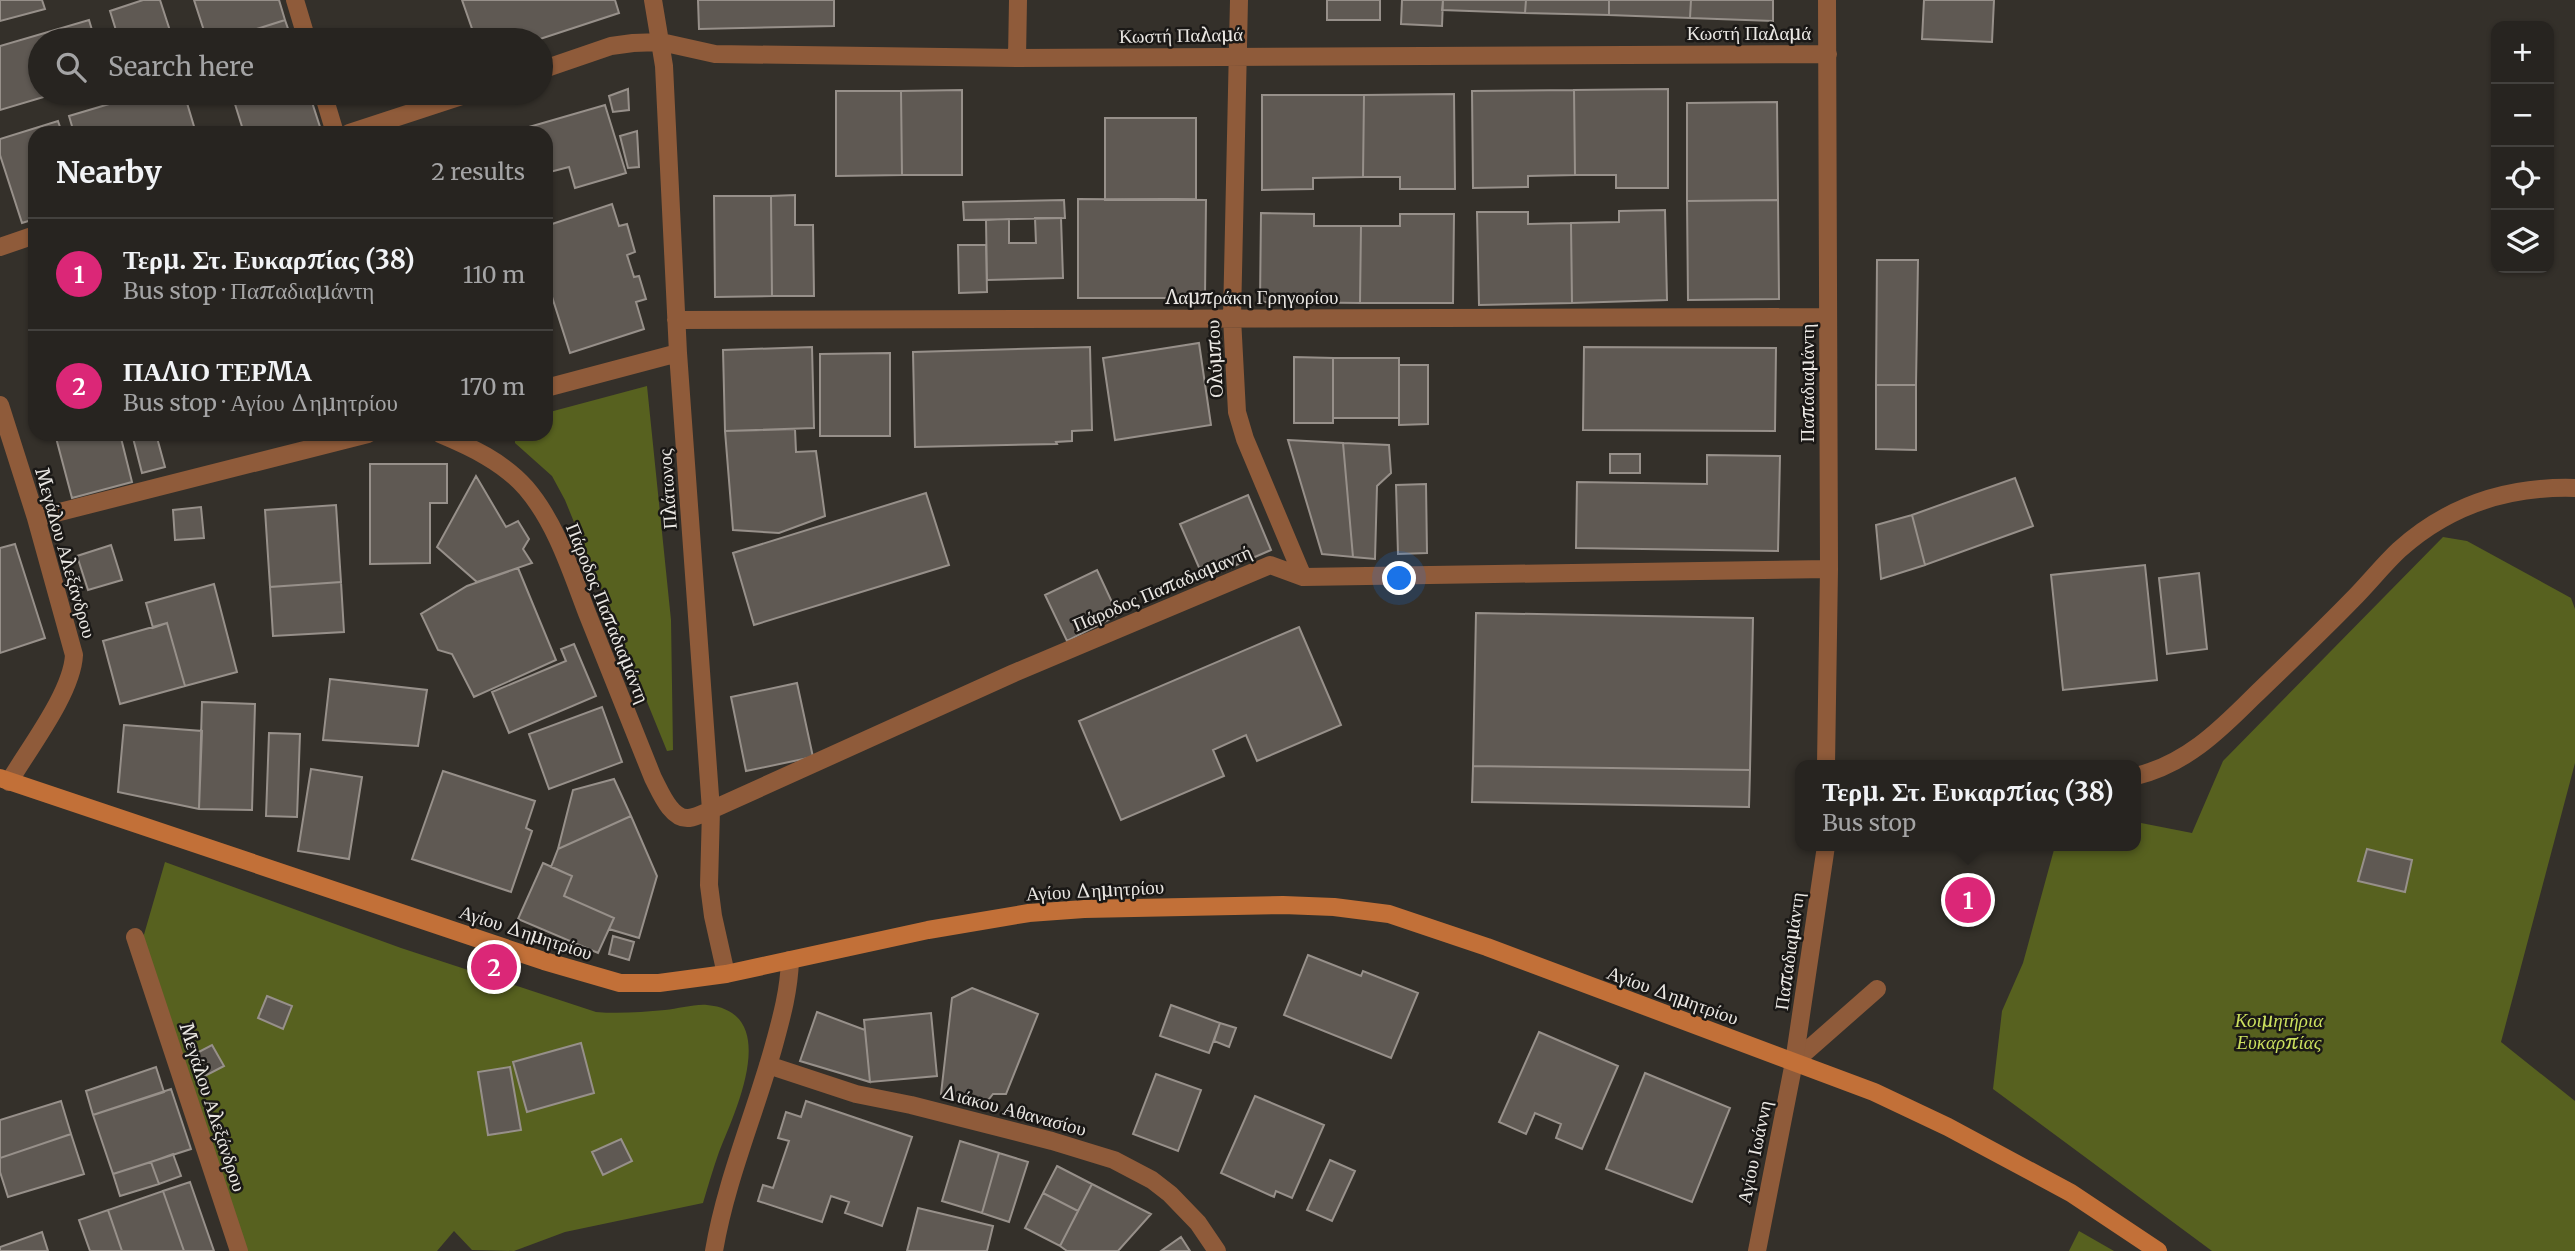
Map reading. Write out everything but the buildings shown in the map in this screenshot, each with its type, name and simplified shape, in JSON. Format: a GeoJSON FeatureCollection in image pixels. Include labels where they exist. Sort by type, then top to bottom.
{"type":"FeatureCollection","features":[{"type":"Feature","properties":{"kind":"street"},"geometry":{"type":"LineString","coordinates":[[295,0],[303,28]]}},
{"type":"Feature","properties":{"kind":"street","name":"Πλάτωνος"},"geometry":{"type":"LineString","coordinates":[[653,0],[664,65],[678,353],[710,810],[709,885],[726,974]]}},
{"type":"Feature","properties":{"kind":"street"},"geometry":{"type":"LineString","coordinates":[[1017,58],[1018,0]]}},
{"type":"Feature","properties":{"kind":"street","name":"Ολύμπου"},"geometry":{"type":"LineString","coordinates":[[1239,0],[1232,318],[1237,412],[1241,428],[1303,578]]}},
{"type":"Feature","properties":{"kind":"street","name":"Παπαδιαμάντη"},"geometry":{"type":"LineString","coordinates":[[1826,760],[1829,569],[1827,0]]}},
{"type":"Feature","properties":{"kind":"street","name":"Κωστή Παλαμά"},"geometry":{"type":"LineString","coordinates":[[553,66],[611,47],[661,42],[715,54],[1017,58],[1828,54]]}},
{"type":"Feature","properties":{"kind":"street"},"geometry":{"type":"LineString","coordinates":[[327,105],[333,126]]}},
{"type":"Feature","properties":{"kind":"street"},"geometry":{"type":"LineString","coordinates":[[370,126],[434,105]]}},
{"type":"Feature","properties":{"kind":"street"},"geometry":{"type":"LineString","coordinates":[[0,247],[28,237]]}},
{"type":"Feature","properties":{"kind":"street","name":"Λαμπράκη Γρηγορίου"},"geometry":{"type":"LineString","coordinates":[[676,320],[1828,317]]}},
{"type":"Feature","properties":{"kind":"street"},"geometry":{"type":"LineString","coordinates":[[553,386],[678,353]]}},
{"type":"Feature","properties":{"kind":"street","name":"Μεγάλου Αλεξάνδρου"},"geometry":{"type":"LineString","coordinates":[[0,405],[36,518],[72,645],[73,660],[62,692],[4,780]]}},
{"type":"Feature","properties":{"kind":"street"},"geometry":{"type":"LineString","coordinates":[[36,518],[341,441]]}},
{"type":"Feature","properties":{"kind":"street","name":"Πάροδος Παπαδιαμάντη"},"geometry":{"type":"LineString","coordinates":[[454,441],[494,461],[527,489],[556,537],[660,793],[671,809],[683,817],[691,818],[710,810]]}},
{"type":"Feature","properties":{"kind":"street"},"geometry":{"type":"LineString","coordinates":[[2141,774],[2173,764],[2195,751],[2245,706],[2400,550],[2436,521],[2479,500],[2521,489],[2575,488]]}},
{"type":"Feature","properties":{"kind":"street","name":"Πάροδος Παπαδιαμαντή"},"geometry":{"type":"LineString","coordinates":[[710,810],[1014,673],[1270,565],[1303,578],[1829,569]]}},
{"type":"Feature","properties":{"kind":"street","name":"Αγίου Δημητρίου"},"geometry":{"type":"LineString","coordinates":[[4,780],[599,978],[638,984],[726,974],[928,930],[1029,913],[1083,909],[1283,905],[1389,914],[1419,922],[1874,1092],[1959,1133],[2071,1193],[2158,1251]]}},
{"type":"Feature","properties":{"kind":"street","name":"Παπαδιαμάντη"},"geometry":{"type":"LineString","coordinates":[[1794,1062],[1830,851]]}},
{"type":"Feature","properties":{"kind":"street","name":"Μεγάλου Αλεξάνδρου"},"geometry":{"type":"LineString","coordinates":[[135,937],[239,1251]]}},
{"type":"Feature","properties":{"kind":"street"},"geometry":{"type":"LineString","coordinates":[[714,1251],[723,1207],[768,1065],[789,988],[790,960]]}},
{"type":"Feature","properties":{"kind":"street"},"geometry":{"type":"LineString","coordinates":[[1794,1062],[1877,989]]}},
{"type":"Feature","properties":{"kind":"street","name":"Αγίου Ιωάννη"},"geometry":{"type":"LineString","coordinates":[[1757,1251],[1794,1062]]}},
{"type":"Feature","properties":{"kind":"street","name":"Διάκου Αθανασίου"},"geometry":{"type":"LineString","coordinates":[[768,1065],[856,1094],[911,1105],[1052,1141],[1114,1160],[1152,1180],[1170,1194],[1198,1223],[1217,1251]]}},
{"type":"Feature","properties":{"kind":"green space"},"geometry":{"type":"Polygon","coordinates":[[[647,386],[671,620],[673,750],[667,751],[565,500],[552,476],[515,443],[553,441],[553,411],[647,386]]]}},
{"type":"Feature","properties":{"kind":"green space","name":"Κοιμητήρια Ευκαρπίας"},"geometry":{"type":"Polygon","coordinates":[[[2443,537],[2467,541],[2571,598],[2575,609],[2575,763],[2501,1042],[2575,1101],[2575,1251],[2212,1251],[1993,1089],[2002,1011],[2023,963],[2054,851],[2141,851],[2141,823],[2192,833],[2223,761],[2443,537]]]}},
{"type":"Feature","properties":{"kind":"green space"},"geometry":{"type":"Polygon","coordinates":[[[165,862],[401,948],[596,1012],[639,1012],[707,1005],[730,1012],[743,1025],[748,1044],[748,1066],[735,1113],[703,1203],[565,1232],[514,1251],[472,1250],[454,1231],[437,1251],[245,1251],[143,938],[165,862]]]}},
{"type":"Feature","properties":{"kind":"green space"},"geometry":{"type":"Polygon","coordinates":[[[2079,1231],[2114,1251],[2069,1251],[2079,1231]]]}},
{"type":"Feature","properties":{"kind":"place","name":"Τερμ. Στ. Ευκαρπίας (38)"},"geometry":{"type":"Point","coordinates":[1968,900]}},
{"type":"Feature","properties":{"kind":"place","name":"ΠΑΛΙΟ ΤΕΡΜΑ"},"geometry":{"type":"Point","coordinates":[494,967]}}]}
